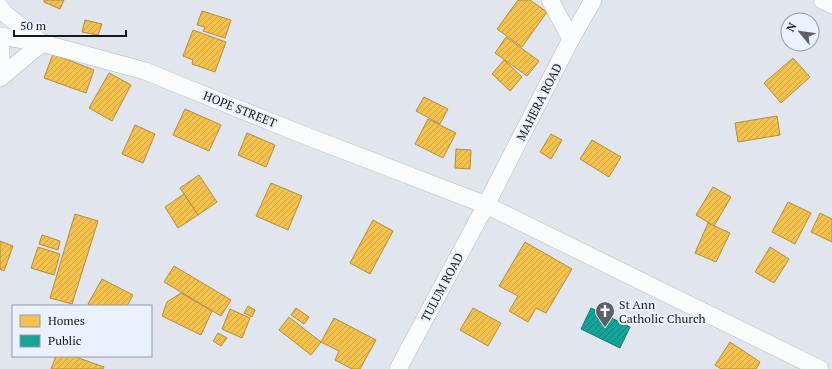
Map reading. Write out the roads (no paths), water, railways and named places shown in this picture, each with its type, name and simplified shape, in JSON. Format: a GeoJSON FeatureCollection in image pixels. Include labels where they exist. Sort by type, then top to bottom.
{"type":"FeatureCollection","features":[{"type":"Feature","properties":{"kind":"street"},"geometry":{"type":"LineString","coordinates":[[550,0],[571,39]]}},
{"type":"Feature","properties":{"kind":"street","name":"MAHERA ROAD"},"geometry":{"type":"LineString","coordinates":[[486,205],[571,39],[593,0]]}},
{"type":"Feature","properties":{"kind":"street"},"geometry":{"type":"LineString","coordinates":[[822,0],[832,5]]}},
{"type":"Feature","properties":{"kind":"street","name":"HOPE STREET"},"geometry":{"type":"LineString","coordinates":[[0,7],[4,13],[42,42],[144,71],[296,132],[486,205],[820,369]]}},
{"type":"Feature","properties":{"kind":"street"},"geometry":{"type":"LineString","coordinates":[[1,77],[0,36],[42,42]]}},
{"type":"Feature","properties":{"kind":"street"},"geometry":{"type":"LineString","coordinates":[[1,77],[42,42]]}},
{"type":"Feature","properties":{"kind":"street","name":"TULUM ROAD"},"geometry":{"type":"LineString","coordinates":[[398,369],[486,205]]}},
{"type":"Feature","properties":{"kind":"place","name":"St Ann Catholic Church"},"geometry":{"type":"Point","coordinates":[605,328]}}]}
